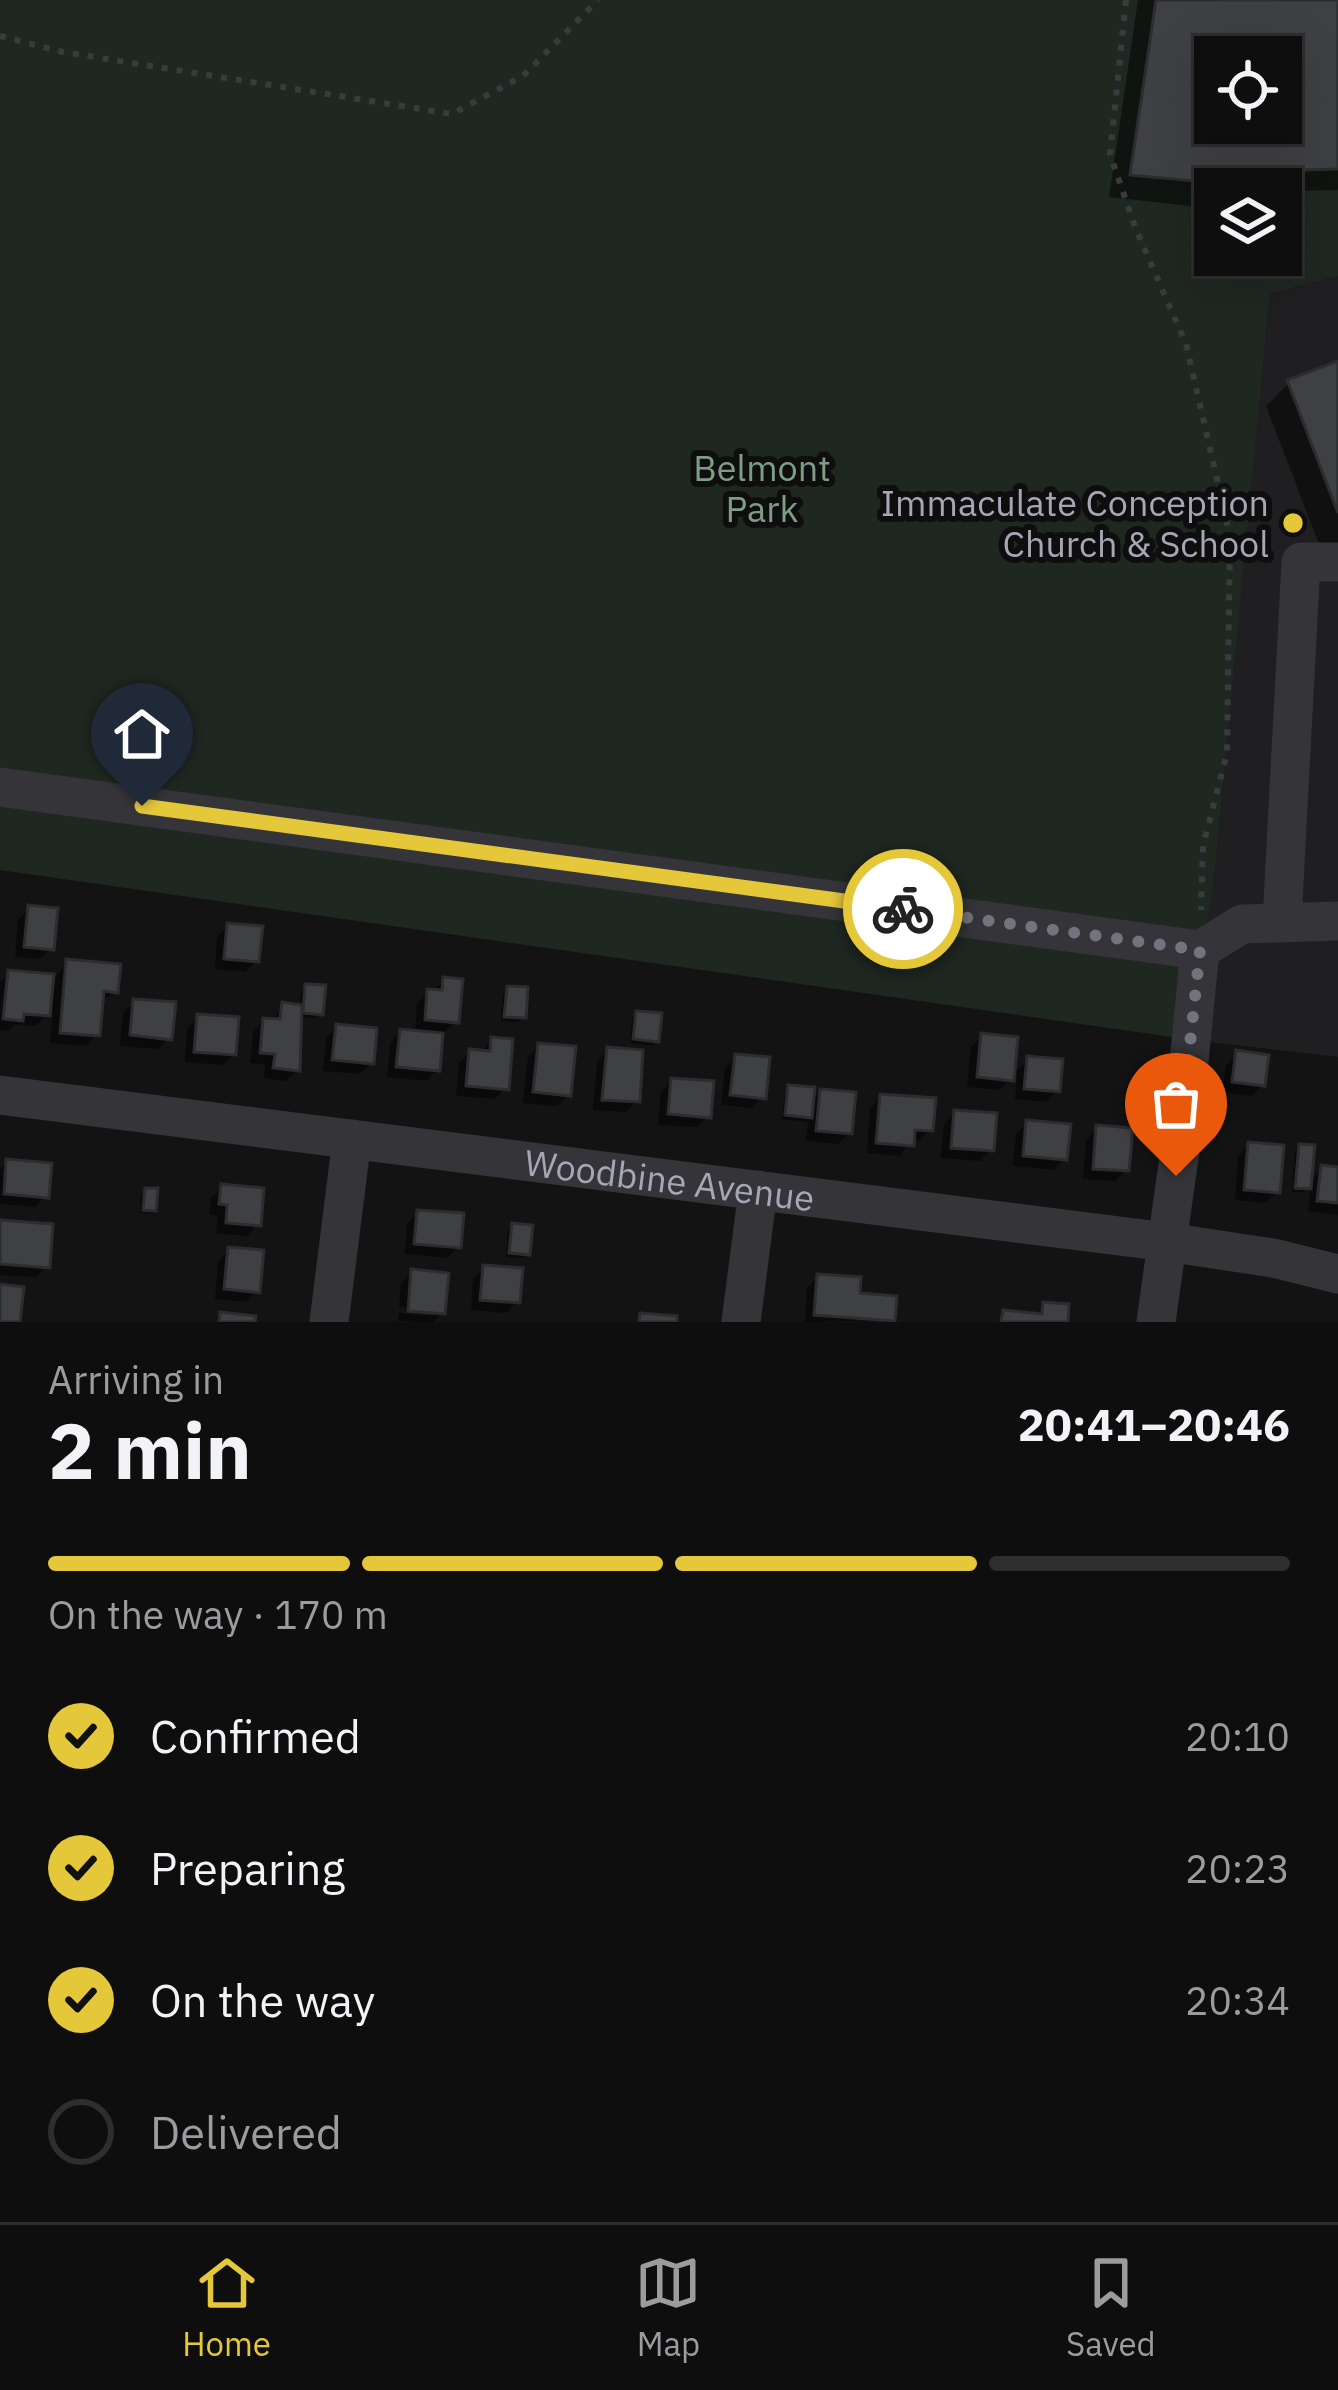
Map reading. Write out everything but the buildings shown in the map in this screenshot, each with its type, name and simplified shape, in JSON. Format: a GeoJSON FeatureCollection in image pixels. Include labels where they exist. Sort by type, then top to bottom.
{"type":"FeatureCollection","features":[{"type":"Feature","properties":{"kind":"street"},"geometry":{"type":"LineString","coordinates":[[1282,921],[1301,562],[1338,562]]}},
{"type":"Feature","properties":{"kind":"street"},"geometry":{"type":"LineString","coordinates":[[0,787],[1200,950],[1241,924],[1338,921]]}},
{"type":"Feature","properties":{"kind":"street"},"geometry":{"type":"LineString","coordinates":[[1156,1322],[1193,1040],[1200,950]]}},
{"type":"Feature","properties":{"kind":"street","name":"Woodbine Avenue"},"geometry":{"type":"LineString","coordinates":[[0,1094],[1167,1242],[1273,1258],[1338,1274]]}},
{"type":"Feature","properties":{"kind":"street"},"geometry":{"type":"LineString","coordinates":[[328,1322],[352,1139]]}},
{"type":"Feature","properties":{"kind":"street"},"geometry":{"type":"LineString","coordinates":[[741,1322],[758,1190]]}},
{"type":"Feature","properties":{"kind":"path"},"geometry":{"type":"LineString","coordinates":[[0,36],[63,52],[452,114],[523,76],[598,0]]}},
{"type":"Feature","properties":{"kind":"path"},"geometry":{"type":"LineString","coordinates":[[1126,0],[1110,154],[1135,227],[1186,344],[1230,536],[1227,753],[1203,846],[1200,950]]}},
{"type":"Feature","properties":{"kind":"shaded area","name":"Immaculate Conception Church & School"},"geometry":{"type":"Polygon","coordinates":[[[1338,276],[1338,1057],[1193,1040],[1200,950],[1212,901],[1270,294],[1338,276]]]}},
{"type":"Feature","properties":{"kind":"green space","name":"Belmont Park"},"geometry":{"type":"Polygon","coordinates":[[[0,0],[1338,0],[1338,276],[1270,294],[1212,901],[1200,950],[1193,1040],[0,870],[0,0]]]}},
{"type":"Feature","properties":{"kind":"way so far"},"geometry":{"type":"LineString","coordinates":[[903,909],[1200,950],[1176,1176]]}},
{"type":"Feature","properties":{"kind":"place","name":"Immaculate Conception Church & School"},"geometry":{"type":"Point","coordinates":[1293,523]}},
{"type":"Feature","properties":{"kind":"route"},"geometry":{"type":"LineString","coordinates":[[142,806],[903,909]]}}]}
